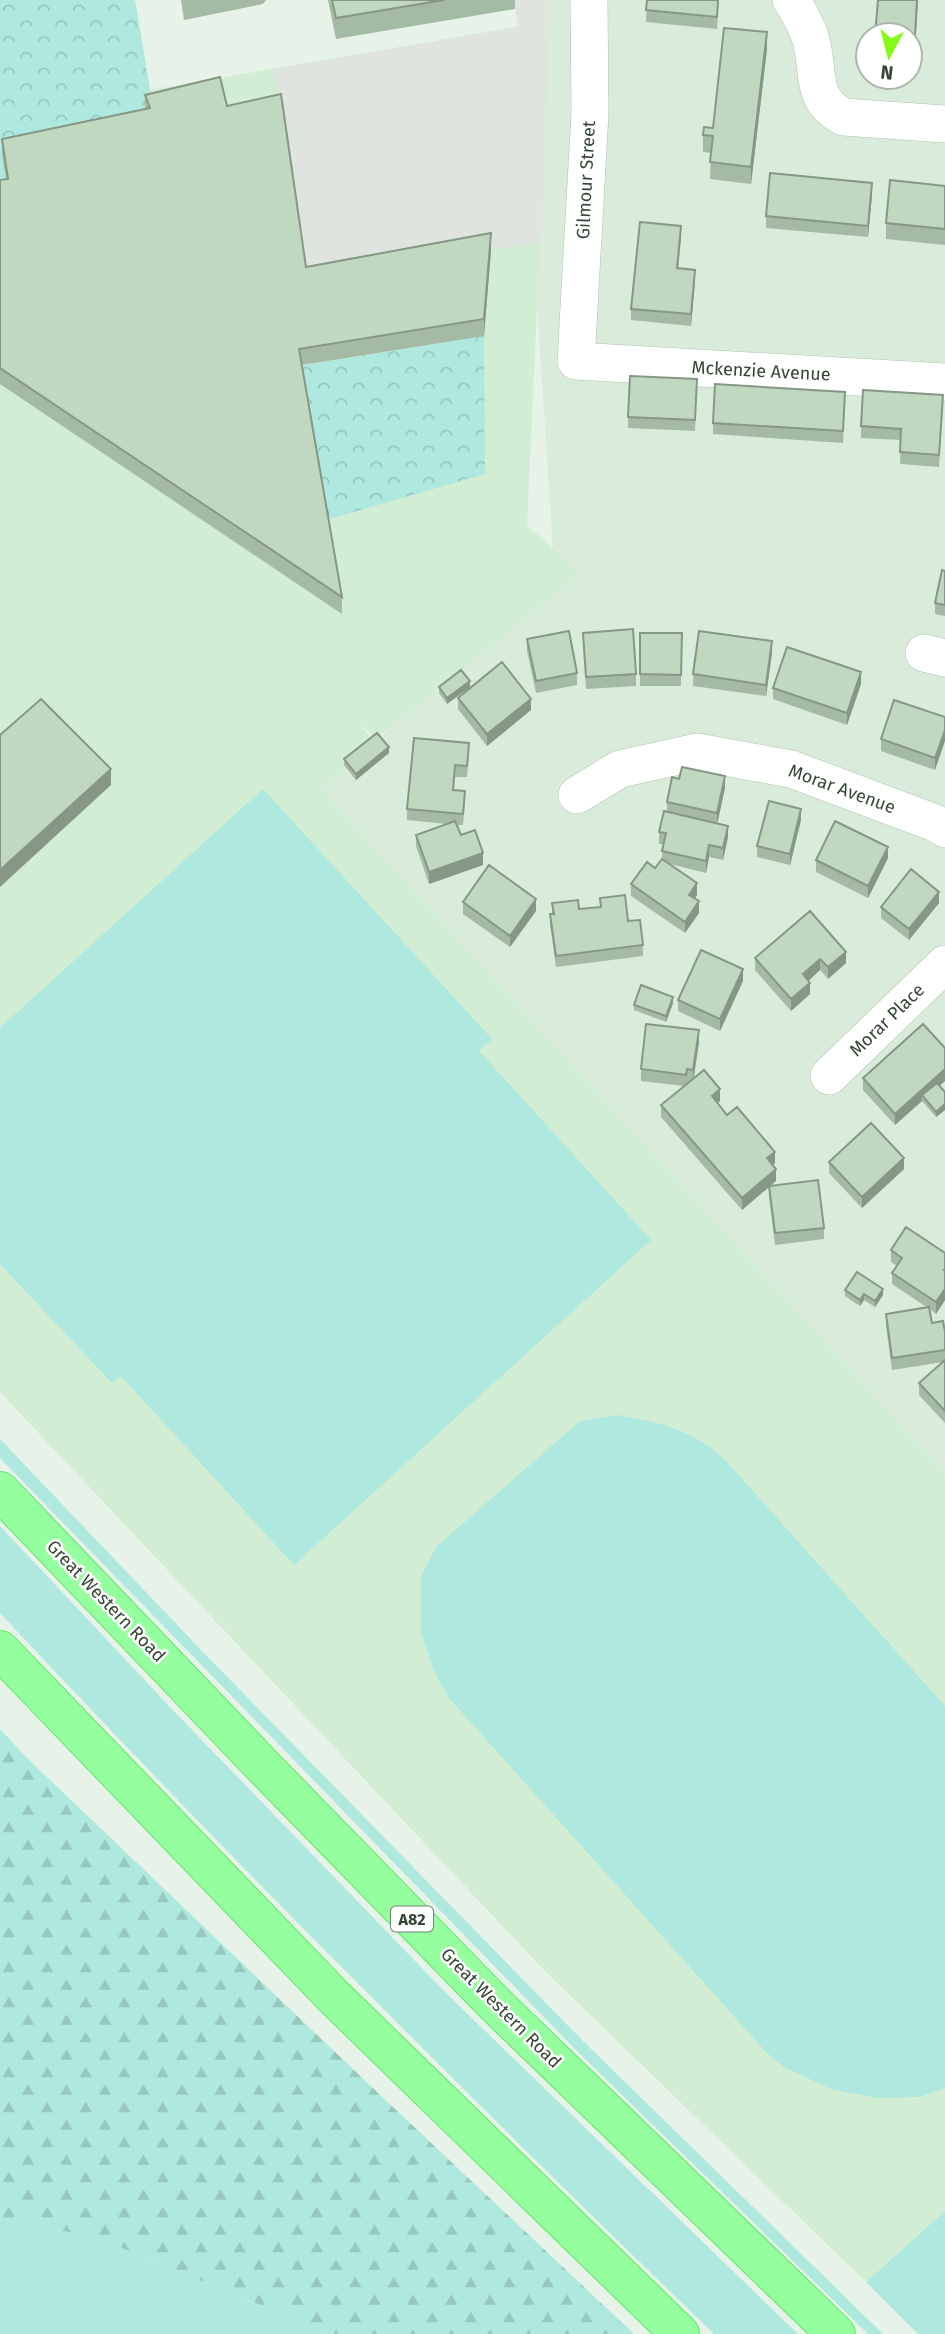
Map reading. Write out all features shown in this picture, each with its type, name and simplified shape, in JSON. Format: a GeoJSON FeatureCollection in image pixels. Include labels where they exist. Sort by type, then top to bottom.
{"type":"FeatureCollection","features":[{"type":"Feature","properties":{"kind":"main road","name":"Great Western Road"},"geometry":{"type":"LineString","coordinates":[[0,1491],[498,2007],[836,2334]]}},
{"type":"Feature","properties":{"kind":"main road"},"geometry":{"type":"LineString","coordinates":[[0,1650],[334,1997],[680,2334]]}},
{"type":"Feature","properties":{"kind":"street","name":"Gilmour Street"},"geometry":{"type":"LineString","coordinates":[[576,360],[590,113],[589,0]]}},
{"type":"Feature","properties":{"kind":"street"},"geometry":{"type":"LineString","coordinates":[[790,0],[810,38],[820,95],[833,111],[844,117],[945,124]]}},
{"type":"Feature","properties":{"kind":"street","name":"Mckenzie Avenue"},"geometry":{"type":"LineString","coordinates":[[576,360],[945,382]]}},
{"type":"Feature","properties":{"kind":"street","name":"Morar Avenue"},"geometry":{"type":"LineString","coordinates":[[577,795],[620,769],[697,752],[791,769],[935,823],[945,830]]}},
{"type":"Feature","properties":{"kind":"street","name":"Morar Place"},"geometry":{"type":"LineString","coordinates":[[829,1076],[945,964]]}},
{"type":"Feature","properties":{"kind":"shaded area"},"geometry":{"type":"Polygon","coordinates":[[[0,0],[135,0],[150,90],[550,21],[527,525],[580,574],[376,739],[358,722],[375,742],[322,790],[945,1473],[945,2211],[866,2282],[543,1969],[0,1392],[0,0]]]}},
{"type":"Feature","properties":{"kind":"shaded area"},"geometry":{"type":"Polygon","coordinates":[[[513,0],[550,0],[541,244],[491,250],[306,283],[273,69],[519,27],[513,0]]]}},
{"type":"Feature","properties":{"kind":"shaded area"},"geometry":{"type":"Polygon","coordinates":[[[515,0],[945,0],[945,1473],[322,790],[555,580],[519,27],[515,0]]]}},
{"type":"Feature","properties":{"kind":"green space"},"geometry":{"type":"Polygon","coordinates":[[[0,0],[135,0],[150,90],[145,112],[2,155],[8,195],[0,197],[0,0]]]}},
{"type":"Feature","properties":{"kind":"green space"},"geometry":{"type":"Polygon","coordinates":[[[484,336],[485,474],[326,520],[299,366],[484,336]]]}},
{"type":"Feature","properties":{"kind":"green space"},"geometry":{"type":"Polygon","coordinates":[[[263,789],[492,1039],[479,1051],[651,1240],[294,1565],[121,1376],[112,1383],[0,1264],[0,1028],[263,789]]]}},
{"type":"Feature","properties":{"kind":"green space"},"geometry":{"type":"Polygon","coordinates":[[[617,1415],[675,1429],[713,1449],[945,1706],[945,2088],[919,2097],[878,2098],[831,2089],[784,2067],[766,2052],[449,1698],[434,1671],[421,1632],[421,1577],[436,1547],[580,1421],[617,1415]]]}},
{"type":"Feature","properties":{"kind":"green space"},"geometry":{"type":"Polygon","coordinates":[[[0,1439],[202,1651],[582,2040],[883,2334],[868,2334],[576,2050],[0,1458],[0,1439]]]}},
{"type":"Feature","properties":{"kind":"green space"},"geometry":{"type":"Polygon","coordinates":[[[0,1526],[169,1706],[448,1995],[798,2334],[714,2334],[352,1978],[0,1613],[0,1526]]]}},
{"type":"Feature","properties":{"kind":"green space"},"geometry":{"type":"Polygon","coordinates":[[[0,1729],[29,1760],[634,2334],[331,2334],[95,2237],[0,2219],[0,1729]]]}},
{"type":"Feature","properties":{"kind":"green space"},"geometry":{"type":"Polygon","coordinates":[[[945,2211],[945,2334],[918,2334],[866,2282],[945,2211]]]}},
{"type":"Feature","properties":{"kind":"green space"},"geometry":{"type":"Polygon","coordinates":[[[0,2219],[95,2237],[331,2334],[0,2334],[0,2219]]]}},
{"type":"Feature","properties":{"kind":"building"},"geometry":{"type":"Polygon","coordinates":[[[332,0],[444,0],[336,18],[332,0]]]}},
{"type":"Feature","properties":{"kind":"building"},"geometry":{"type":"Polygon","coordinates":[[[647,0],[718,0],[717,17],[646,10],[647,0]]]}},
{"type":"Feature","properties":{"kind":"building"},"geometry":{"type":"Polygon","coordinates":[[[878,0],[917,0],[916,21],[876,21],[878,0]]]}},
{"type":"Feature","properties":{"kind":"building"},"geometry":{"type":"Polygon","coordinates":[[[724,28],[767,32],[751,167],[710,162],[713,136],[703,135],[704,127],[713,128],[724,28]]]}},
{"type":"Feature","properties":{"kind":"building"},"geometry":{"type":"Polygon","coordinates":[[[220,77],[227,106],[281,94],[306,267],[491,233],[484,319],[299,349],[342,597],[0,368],[0,180],[8,179],[2,139],[150,108],[145,95],[220,77]]]}},
{"type":"Feature","properties":{"kind":"building"},"geometry":{"type":"Polygon","coordinates":[[[770,173],[872,183],[868,226],[766,216],[770,173]]]}},
{"type":"Feature","properties":{"kind":"building"},"geometry":{"type":"Polygon","coordinates":[[[890,180],[945,186],[945,229],[886,223],[890,180]]]}},
{"type":"Feature","properties":{"kind":"building"},"geometry":{"type":"Polygon","coordinates":[[[640,222],[681,226],[677,268],[695,270],[691,314],[631,309],[640,222]]]}},
{"type":"Feature","properties":{"kind":"building"},"geometry":{"type":"Polygon","coordinates":[[[630,376],[697,379],[695,420],[628,417],[630,376]]]}},
{"type":"Feature","properties":{"kind":"building"},"geometry":{"type":"Polygon","coordinates":[[[715,384],[845,392],[843,431],[713,423],[715,384]]]}},
{"type":"Feature","properties":{"kind":"building"},"geometry":{"type":"Polygon","coordinates":[[[863,390],[943,395],[939,455],[900,452],[901,429],[861,426],[863,390]]]}},
{"type":"Feature","properties":{"kind":"building"},"geometry":{"type":"Polygon","coordinates":[[[942,570],[945,571],[945,605],[935,603],[942,570]]]}},
{"type":"Feature","properties":{"kind":"building"},"geometry":{"type":"Polygon","coordinates":[[[633,629],[636,674],[586,677],[583,633],[633,629]]]}},
{"type":"Feature","properties":{"kind":"building"},"geometry":{"type":"Polygon","coordinates":[[[569,631],[577,673],[536,681],[527,639],[569,631]]]}},
{"type":"Feature","properties":{"kind":"building"},"geometry":{"type":"Polygon","coordinates":[[[699,631],[772,641],[766,685],[693,674],[699,631]]]}},
{"type":"Feature","properties":{"kind":"building"},"geometry":{"type":"Polygon","coordinates":[[[640,633],[682,633],[681,675],[640,674],[640,633]]]}},
{"type":"Feature","properties":{"kind":"building"},"geometry":{"type":"Polygon","coordinates":[[[787,647],[861,672],[847,713],[773,688],[787,647]]]}},
{"type":"Feature","properties":{"kind":"building"},"geometry":{"type":"Polygon","coordinates":[[[502,662],[531,699],[487,734],[458,698],[502,662]]]}},
{"type":"Feature","properties":{"kind":"building"},"geometry":{"type":"Polygon","coordinates":[[[461,670],[470,681],[447,698],[439,687],[461,670]]]}},
{"type":"Feature","properties":{"kind":"building"},"geometry":{"type":"Polygon","coordinates":[[[41,699],[111,769],[0,870],[0,735],[41,699]]]}},
{"type":"Feature","properties":{"kind":"building"},"geometry":{"type":"Polygon","coordinates":[[[894,700],[945,717],[945,730],[935,758],[881,739],[894,700]]]}},
{"type":"Feature","properties":{"kind":"building"},"geometry":{"type":"Polygon","coordinates":[[[377,733],[389,747],[356,774],[344,759],[377,733]]]}},
{"type":"Feature","properties":{"kind":"building"},"geometry":{"type":"Polygon","coordinates":[[[414,738],[469,743],[467,766],[455,765],[453,790],[465,791],[463,814],[407,809],[414,738]]]}},
{"type":"Feature","properties":{"kind":"building"},"geometry":{"type":"Polygon","coordinates":[[[682,767],[725,776],[717,813],[667,802],[672,777],[679,779],[682,767]]]}},
{"type":"Feature","properties":{"kind":"building"},"geometry":{"type":"Polygon","coordinates":[[[769,801],[801,809],[790,854],[757,846],[769,801]]]}},
{"type":"Feature","properties":{"kind":"building"},"geometry":{"type":"Polygon","coordinates":[[[664,811],[728,826],[723,848],[709,845],[706,861],[662,851],[666,833],[659,832],[664,811]]]}},
{"type":"Feature","properties":{"kind":"building"},"geometry":{"type":"Polygon","coordinates":[[[455,821],[461,835],[475,830],[483,853],[429,872],[416,835],[455,821]]]}},
{"type":"Feature","properties":{"kind":"building"},"geometry":{"type":"Polygon","coordinates":[[[835,821],[888,847],[868,886],[816,860],[835,821]]]}},
{"type":"Feature","properties":{"kind":"building"},"geometry":{"type":"Polygon","coordinates":[[[662,859],[697,883],[689,895],[699,901],[685,922],[631,884],[647,862],[655,868],[662,859]]]}},
{"type":"Feature","properties":{"kind":"building"},"geometry":{"type":"Polygon","coordinates":[[[489,865],[536,899],[510,936],[463,902],[489,865]]]}},
{"type":"Feature","properties":{"kind":"building"},"geometry":{"type":"Polygon","coordinates":[[[911,869],[939,892],[909,929],[881,907],[911,869]]]}},
{"type":"Feature","properties":{"kind":"building"},"geometry":{"type":"Polygon","coordinates":[[[625,895],[628,921],[640,920],[643,945],[556,956],[550,914],[554,914],[552,903],[578,900],[579,909],[601,907],[600,898],[625,895]]]}},
{"type":"Feature","properties":{"kind":"building"},"geometry":{"type":"Polygon","coordinates":[[[810,911],[846,952],[828,967],[820,959],[803,974],[810,983],[791,999],[755,958],[810,911]]]}},
{"type":"Feature","properties":{"kind":"building"},"geometry":{"type":"Polygon","coordinates":[[[701,950],[743,969],[720,1019],[678,1000],[701,950]]]}},
{"type":"Feature","properties":{"kind":"building"},"geometry":{"type":"Polygon","coordinates":[[[641,985],[673,997],[666,1016],[634,1005],[641,985]]]}},
{"type":"Feature","properties":{"kind":"building"},"geometry":{"type":"Polygon","coordinates":[[[646,1024],[699,1030],[693,1070],[687,1069],[686,1075],[641,1069],[646,1024]]]}},
{"type":"Feature","properties":{"kind":"building"},"geometry":{"type":"Polygon","coordinates":[[[923,1024],[945,1048],[945,1069],[895,1114],[863,1078],[923,1024]]]}},
{"type":"Feature","properties":{"kind":"building"},"geometry":{"type":"Polygon","coordinates":[[[704,1070],[720,1089],[712,1096],[727,1115],[737,1107],[775,1152],[767,1158],[776,1169],[742,1198],[661,1105],[704,1070]]]}},
{"type":"Feature","properties":{"kind":"building"},"geometry":{"type":"Polygon","coordinates":[[[937,1083],[945,1092],[945,1104],[936,1112],[922,1095],[937,1083]]]}},
{"type":"Feature","properties":{"kind":"building"},"geometry":{"type":"Polygon","coordinates":[[[871,1123],[904,1158],[862,1197],[829,1162],[871,1123]]]}},
{"type":"Feature","properties":{"kind":"building"},"geometry":{"type":"Polygon","coordinates":[[[818,1180],[824,1228],[775,1233],[769,1186],[818,1180]]]}},
{"type":"Feature","properties":{"kind":"building"},"geometry":{"type":"Polygon","coordinates":[[[906,1227],[945,1253],[945,1289],[936,1302],[892,1273],[902,1258],[891,1250],[906,1227]]]}},
{"type":"Feature","properties":{"kind":"building"},"geometry":{"type":"Polygon","coordinates":[[[857,1272],[883,1289],[875,1301],[864,1294],[860,1300],[845,1290],[857,1272]]]}},
{"type":"Feature","properties":{"kind":"building"},"geometry":{"type":"Polygon","coordinates":[[[929,1307],[932,1323],[943,1321],[945,1350],[892,1358],[886,1314],[929,1307]]]}},
{"type":"Feature","properties":{"kind":"building"},"geometry":{"type":"Polygon","coordinates":[[[945,1360],[945,1411],[919,1383],[945,1360]]]}}]}
